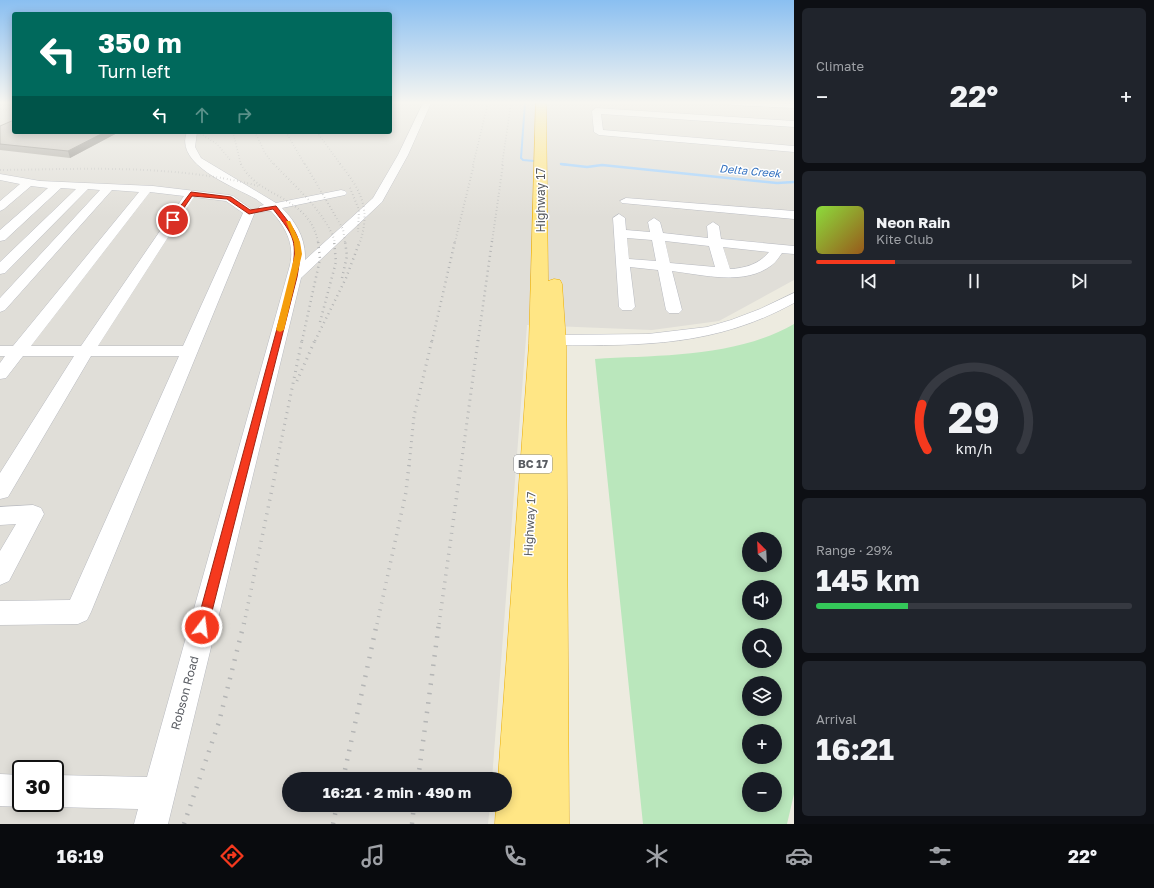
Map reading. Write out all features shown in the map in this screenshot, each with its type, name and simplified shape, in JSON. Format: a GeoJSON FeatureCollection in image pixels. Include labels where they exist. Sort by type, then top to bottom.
{"type":"FeatureCollection","features":[{"type":"Feature","properties":{"kind":"highway","name":"Highway 17"},"geometry":{"type":"LineString","coordinates":[[514,824],[539,344],[541,141]]}},
{"type":"Feature","properties":{"kind":"highway","name":"Highway 17"},"geometry":{"type":"LineString","coordinates":[[550,824],[556,340],[553,141]]}},
{"type":"Feature","properties":{"kind":"street","name":"Robson Road"},"geometry":{"type":"LineString","coordinates":[[150,824],[295,272],[298,254],[296,237],[287,222],[274,207],[202,164],[192,154],[189,141]]}},
{"type":"Feature","properties":{"kind":"street"},"geometry":{"type":"LineString","coordinates":[[295,272],[364,204],[398,141]]}},
{"type":"Feature","properties":{"kind":"street"},"geometry":{"type":"LineString","coordinates":[[295,272],[378,200],[409,141]]}},
{"type":"Feature","properties":{"kind":"street"},"geometry":{"type":"LineString","coordinates":[[707,141],[794,149]]}},
{"type":"Feature","properties":{"kind":"street"},"geometry":{"type":"LineString","coordinates":[[2,180],[58,185],[147,189],[229,198],[249,212],[306,199],[341,193]]}},
{"type":"Feature","properties":{"kind":"street"},"geometry":{"type":"LineString","coordinates":[[0,207],[29,182]]}},
{"type":"Feature","properties":{"kind":"street"},"geometry":{"type":"LineString","coordinates":[[0,237],[58,185]]}},
{"type":"Feature","properties":{"kind":"street"},"geometry":{"type":"LineString","coordinates":[[0,270],[85,186]]}},
{"type":"Feature","properties":{"kind":"street"},"geometry":{"type":"LineString","coordinates":[[0,307],[109,187]]}},
{"type":"Feature","properties":{"kind":"street"},"geometry":{"type":"LineString","coordinates":[[0,374],[147,189]]}},
{"type":"Feature","properties":{"kind":"street"},"geometry":{"type":"LineString","coordinates":[[0,492],[86,351],[191,194]]}},
{"type":"Feature","properties":{"kind":"street"},"geometry":{"type":"LineString","coordinates":[[626,201],[794,215]]}},
{"type":"Feature","properties":{"kind":"street"},"geometry":{"type":"LineString","coordinates":[[0,613],[78,612],[249,212]]}},
{"type":"Feature","properties":{"kind":"street"},"geometry":{"type":"LineString","coordinates":[[619,218],[626,307]]}},
{"type":"Feature","properties":{"kind":"street"},"geometry":{"type":"LineString","coordinates":[[654,222],[674,310]]}},
{"type":"Feature","properties":{"kind":"street"},"geometry":{"type":"LineString","coordinates":[[682,225],[688,240]]}},
{"type":"Feature","properties":{"kind":"street"},"geometry":{"type":"LineString","coordinates":[[713,226],[715,243],[724,273]]}},
{"type":"Feature","properties":{"kind":"street"},"geometry":{"type":"LineString","coordinates":[[620,234],[794,250]]}},
{"type":"Feature","properties":{"kind":"street"},"geometry":{"type":"LineString","coordinates":[[622,262],[724,273],[748,272],[768,262],[778,249]]}},
{"type":"Feature","properties":{"kind":"street"},"geometry":{"type":"LineString","coordinates":[[556,340],[637,340],[685,337],[718,330],[747,321],[794,297]]}},
{"type":"Feature","properties":{"kind":"street"},"geometry":{"type":"LineString","coordinates":[[0,352],[190,351]]}},
{"type":"Feature","properties":{"kind":"street"},"geometry":{"type":"LineString","coordinates":[[0,516],[33,514],[0,574]]}},
{"type":"Feature","properties":{"kind":"street"},"geometry":{"type":"LineString","coordinates":[[0,790],[12,791]]}},
{"type":"Feature","properties":{"kind":"street"},"geometry":{"type":"LineString","coordinates":[[64,791],[158,793]]}},
{"type":"Feature","properties":{"kind":"shaded area"},"geometry":{"type":"Polygon","coordinates":[[[0,141],[794,141],[794,280],[719,321],[652,330],[527,325],[493,772],[282,772],[282,812],[489,812],[488,824],[0,824],[0,141]]]}},
{"type":"Feature","properties":{"kind":"green space"},"geometry":{"type":"Polygon","coordinates":[[[794,324],[794,794],[787,824],[643,824],[595,359],[697,353],[747,343],[771,335],[794,324]]]}},
{"type":"Feature","properties":{"kind":"building"},"geometry":{"type":"Polygon","coordinates":[[[0,141],[87,141],[68,151],[0,144],[0,141]]]}},
{"type":"Feature","properties":{"kind":"waterway","name":"Delta Creek"},"geometry":{"type":"LineString","coordinates":[[522,141],[521,158],[523,160],[534,161]]}},
{"type":"Feature","properties":{"kind":"waterway","name":"Delta Creek"},"geometry":{"type":"LineString","coordinates":[[568,165],[561,164],[587,167],[602,165],[777,183],[794,182]]}},
{"type":"Feature","properties":{"kind":"railway"},"geometry":{"type":"LineString","coordinates":[[213,141],[217,144],[231,161]]}},
{"type":"Feature","properties":{"kind":"railway"},"geometry":{"type":"LineString","coordinates":[[235,141],[241,165]]}},
{"type":"Feature","properties":{"kind":"railway"},"geometry":{"type":"LineString","coordinates":[[260,141],[265,153],[274,165]]}},
{"type":"Feature","properties":{"kind":"railway"},"geometry":{"type":"LineString","coordinates":[[291,141],[305,165]]}},
{"type":"Feature","properties":{"kind":"railway"},"geometry":{"type":"LineString","coordinates":[[324,141],[341,165]]}},
{"type":"Feature","properties":{"kind":"railway"},"geometry":{"type":"LineString","coordinates":[[473,165],[479,141]]}},
{"type":"Feature","properties":{"kind":"railway"},"geometry":{"type":"LineString","coordinates":[[502,165],[505,141]]}},
{"type":"Feature","properties":{"kind":"railway"},"geometry":{"type":"LineString","coordinates":[[241,164],[249,175],[259,184],[294,206],[304,215],[313,227],[318,242]]}},
{"type":"Feature","properties":{"kind":"railway"},"geometry":{"type":"LineString","coordinates":[[274,164],[317,210],[335,242]]}},
{"type":"Feature","properties":{"kind":"railway"},"geometry":{"type":"LineString","coordinates":[[305,164],[343,229],[345,242]]}},
{"type":"Feature","properties":{"kind":"railway"},"geometry":{"type":"LineString","coordinates":[[340,164],[354,183],[362,200],[364,220],[360,242]]}},
{"type":"Feature","properties":{"kind":"railway"},"geometry":{"type":"LineString","coordinates":[[455,242],[474,164]]}},
{"type":"Feature","properties":{"kind":"railway"},"geometry":{"type":"LineString","coordinates":[[492,242],[503,164]]}},
{"type":"Feature","properties":{"kind":"railway"},"geometry":{"type":"LineString","coordinates":[[0,170],[130,169],[195,174],[259,186]]}},
{"type":"Feature","properties":{"kind":"railway"},"geometry":{"type":"LineString","coordinates":[[350,188],[359,210],[358,232]]}},
{"type":"Feature","properties":{"kind":"railway"},"geometry":{"type":"LineString","coordinates":[[302,341],[320,259],[318,241]]}},
{"type":"Feature","properties":{"kind":"railway"},"geometry":{"type":"LineString","coordinates":[[320,322],[336,262],[334,241]]}},
{"type":"Feature","properties":{"kind":"railway"},"geometry":{"type":"LineString","coordinates":[[342,278],[347,256],[345,241]]}},
{"type":"Feature","properties":{"kind":"railway"},"geometry":{"type":"LineString","coordinates":[[315,341],[346,278],[360,241]]}},
{"type":"Feature","properties":{"kind":"railway"},"geometry":{"type":"LineString","coordinates":[[432,341],[455,241]]}},
{"type":"Feature","properties":{"kind":"railway"},"geometry":{"type":"LineString","coordinates":[[478,341],[492,241]]}},
{"type":"Feature","properties":{"kind":"railway"},"geometry":{"type":"LineString","coordinates":[[276,466],[302,340]]}},
{"type":"Feature","properties":{"kind":"railway"},"geometry":{"type":"LineString","coordinates":[[297,381],[315,340]]}},
{"type":"Feature","properties":{"kind":"railway"},"geometry":{"type":"LineString","coordinates":[[409,466],[414,416],[432,340]]}},
{"type":"Feature","properties":{"kind":"railway"},"geometry":{"type":"LineString","coordinates":[[461,466],[478,340]]}},
{"type":"Feature","properties":{"kind":"railway"},"geometry":{"type":"LineString","coordinates":[[244,624],[277,465]]}},
{"type":"Feature","properties":{"kind":"railway"},"geometry":{"type":"LineString","coordinates":[[377,624],[406,492],[409,465]]}},
{"type":"Feature","properties":{"kind":"railway"},"geometry":{"type":"LineString","coordinates":[[439,624],[461,465]]}},
{"type":"Feature","properties":{"kind":"railway"},"geometry":{"type":"LineString","coordinates":[[184,824],[219,722],[244,623]]}},
{"type":"Feature","properties":{"kind":"railway"},"geometry":{"type":"LineString","coordinates":[[345,772],[377,623]]}},
{"type":"Feature","properties":{"kind":"railway"},"geometry":{"type":"LineString","coordinates":[[419,772],[439,623]]}},
{"type":"Feature","properties":{"kind":"railway"},"geometry":{"type":"LineString","coordinates":[[333,824],[336,812]]}},
{"type":"Feature","properties":{"kind":"railway"},"geometry":{"type":"LineString","coordinates":[[412,824],[413,812]]}},
{"type":"Feature","properties":{"kind":"slow traffic"},"geometry":{"type":"LineString","coordinates":[[280,330],[294,277],[298,254],[294,232],[288,223]]}},
{"type":"Feature","properties":{"kind":"route"},"geometry":{"type":"LineString","coordinates":[[173,220],[191,194],[229,198],[249,212],[274,207],[294,232],[298,254],[294,277],[202,627]]}}]}
